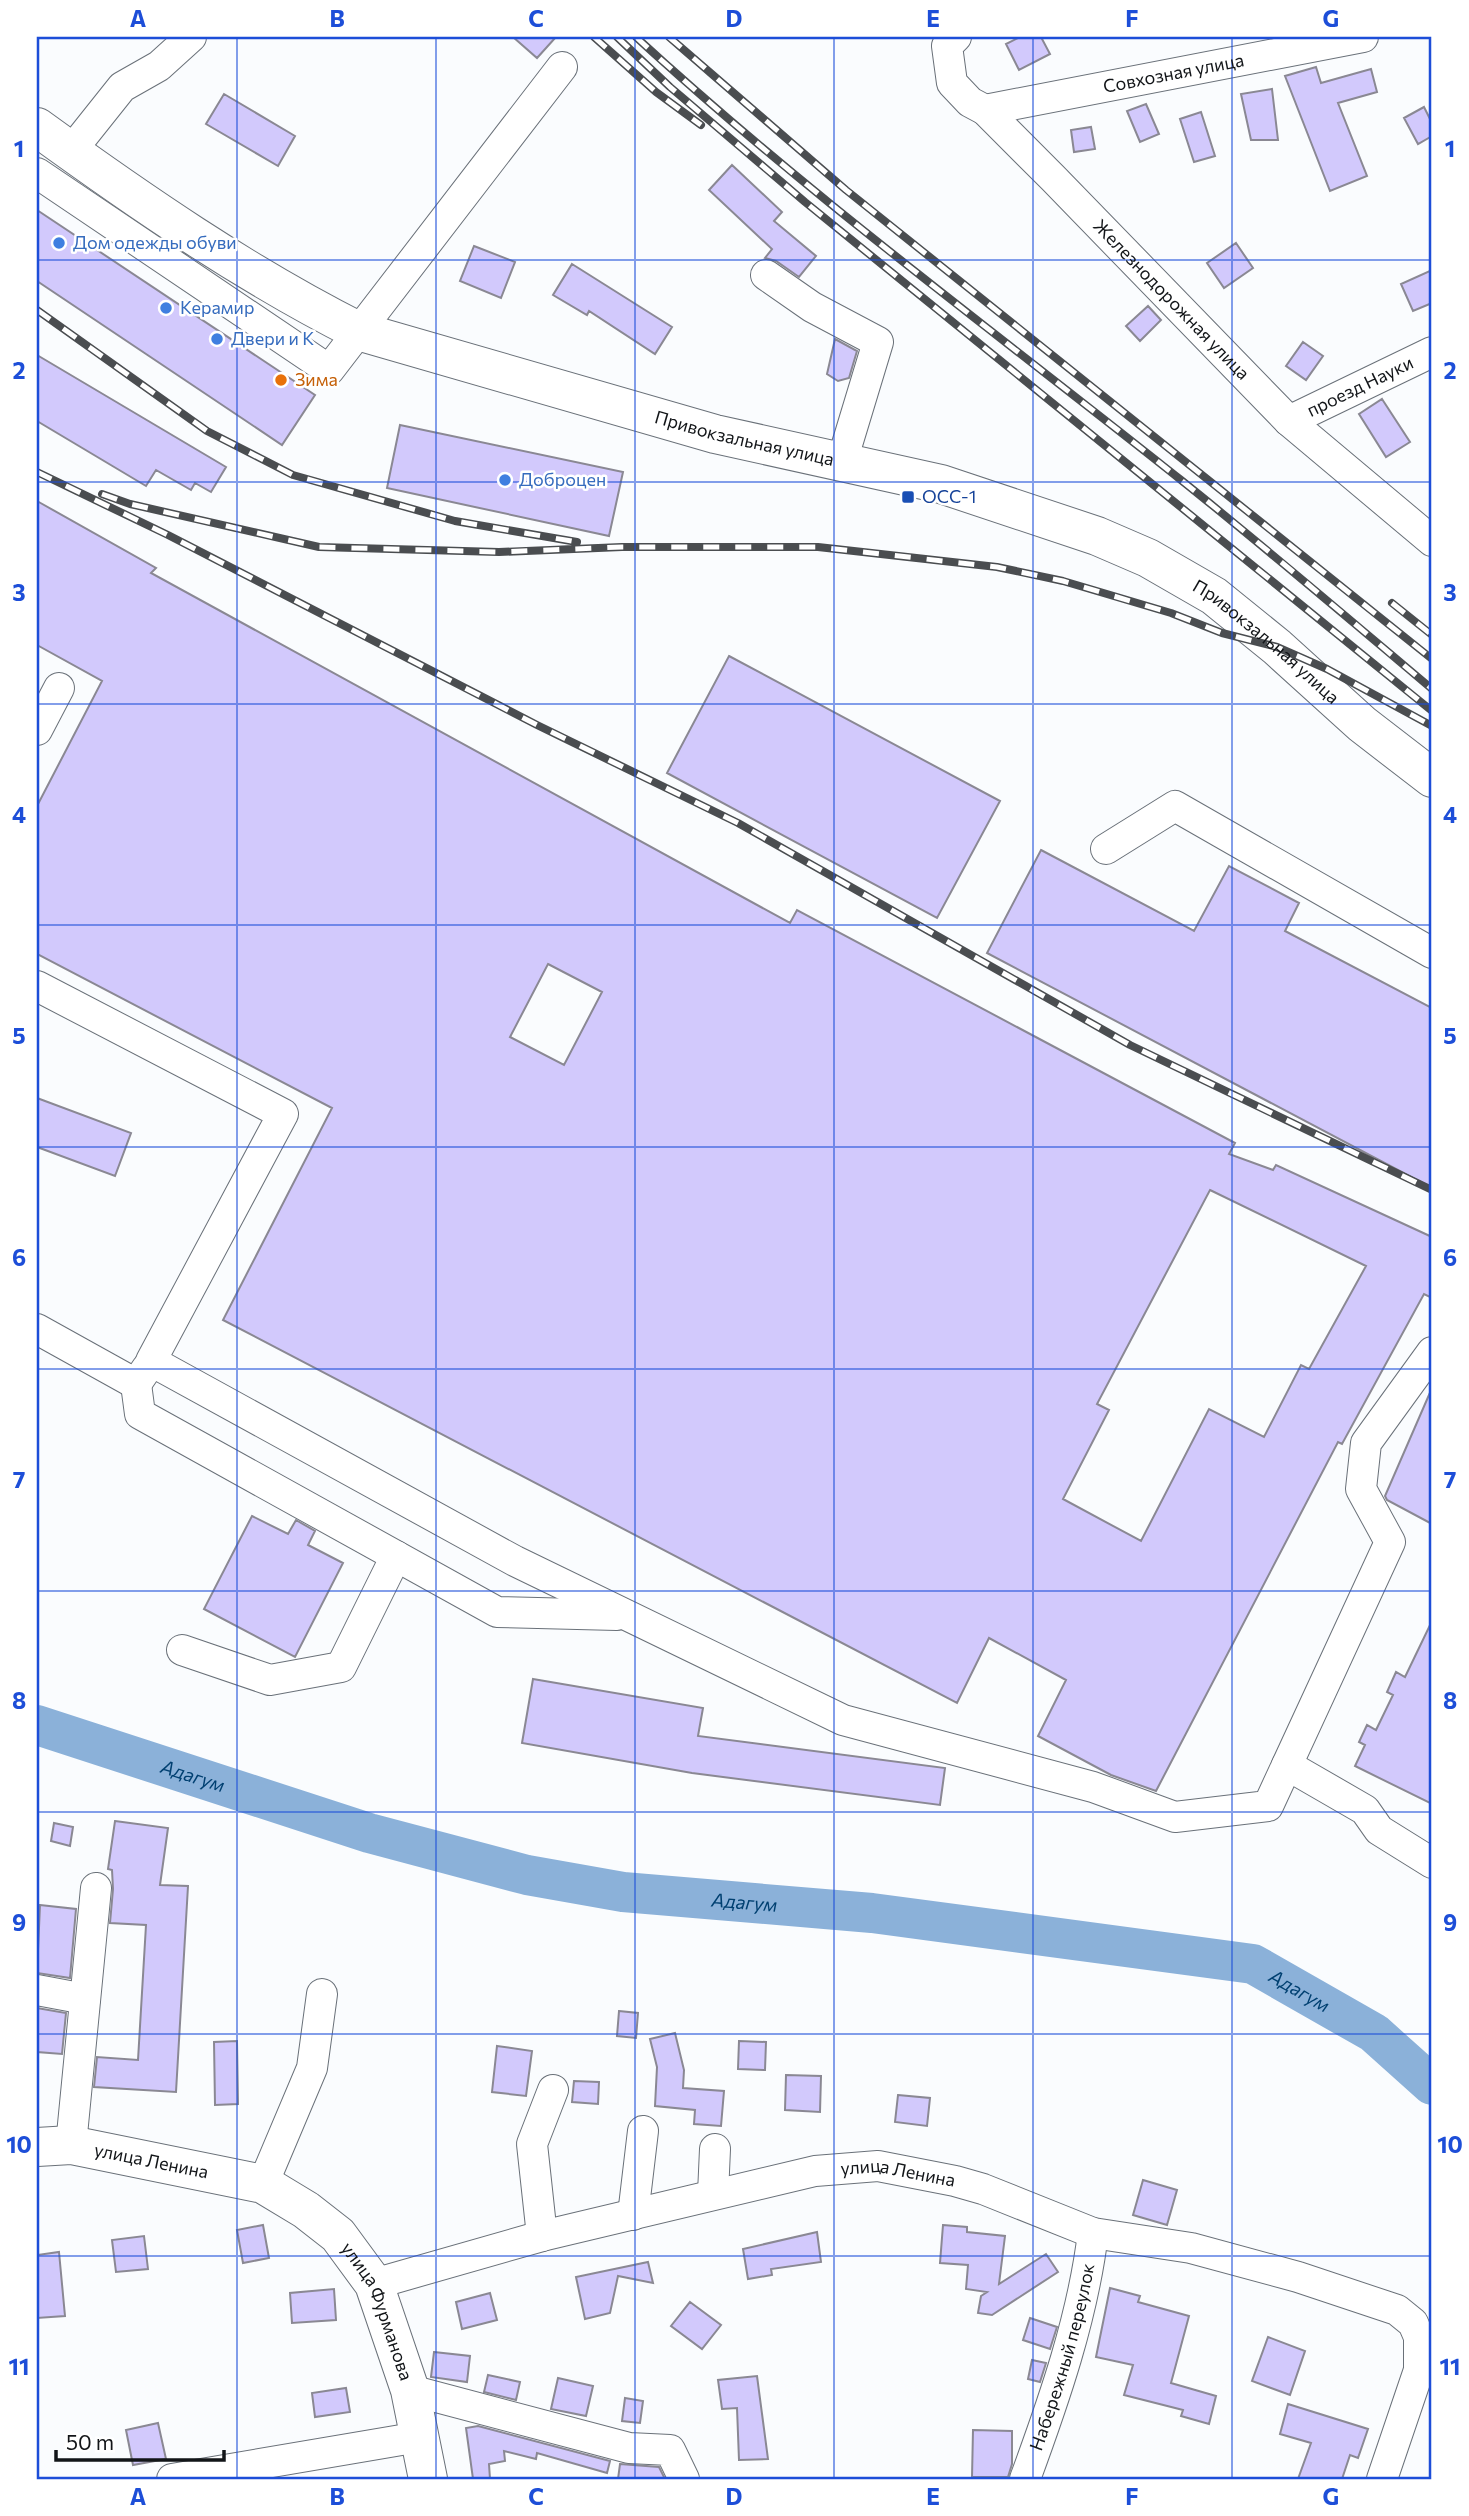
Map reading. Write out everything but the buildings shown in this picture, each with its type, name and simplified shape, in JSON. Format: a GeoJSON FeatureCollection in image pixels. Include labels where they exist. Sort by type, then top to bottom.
{"type":"FeatureCollection","features":[{"type":"Feature","properties":{"kind":"main road","name":"Привокзальная улица"},"geometry":{"type":"LineString","coordinates":[[49,143],[304,304],[358,331],[715,434],[953,488],[1097,536],[1148,558],[1214,596],[1277,647],[1362,724],[1432,778]]}},
{"type":"Feature","properties":{"kind":"main road","name":"улица Ленина"},"geometry":{"type":"LineString","coordinates":[[54,2146],[262,2184]]}},
{"type":"Feature","properties":{"kind":"main road","name":"улица Фурманова"},"geometry":{"type":"LineString","coordinates":[[262,2184],[306,2210],[338,2235],[374,2284],[410,2390],[428,2479]]}},
{"type":"Feature","properties":{"kind":"street"},"geometry":{"type":"LineString","coordinates":[[159,65],[174,37]]}},
{"type":"Feature","properties":{"kind":"street"},"geometry":{"type":"LineString","coordinates":[[49,143],[122,86],[159,65],[191,37]]}},
{"type":"Feature","properties":{"kind":"street","name":"Совхозная улица"},"geometry":{"type":"LineString","coordinates":[[985,110],[1363,37]]}},
{"type":"Feature","properties":{"kind":"street","name":"Железнодорожная улица"},"geometry":{"type":"LineString","coordinates":[[950,39],[952,83],[970,102],[985,110],[1289,421],[1432,541]]}},
{"type":"Feature","properties":{"kind":"street"},"geometry":{"type":"LineString","coordinates":[[37,173],[329,370],[562,67]]}},
{"type":"Feature","properties":{"kind":"street"},"geometry":{"type":"LineString","coordinates":[[766,275],[812,306],[878,342],[842,461]]}},
{"type":"Feature","properties":{"kind":"street","name":"проезд Науки"},"geometry":{"type":"LineString","coordinates":[[1289,421],[1432,352]]}},
{"type":"Feature","properties":{"kind":"street"},"geometry":{"type":"LineString","coordinates":[[37,730],[59,688]]}},
{"type":"Feature","properties":{"kind":"street"},"geometry":{"type":"LineString","coordinates":[[1106,849],[1175,806],[1432,953]]}},
{"type":"Feature","properties":{"kind":"street"},"geometry":{"type":"LineString","coordinates":[[37,986],[283,1114],[144,1373],[140,1414],[497,1612],[628,1615]]}},
{"type":"Feature","properties":{"kind":"street"},"geometry":{"type":"LineString","coordinates":[[37,1329],[144,1373],[515,1561],[844,1720],[1093,1787],[1175,1817],[1268,1806],[1390,1542],[1361,1489],[1366,1443],[1432,1352]]}},
{"type":"Feature","properties":{"kind":"street"},"geometry":{"type":"LineString","coordinates":[[182,1650],[270,1680],[341,1667],[396,1556]]}},
{"type":"Feature","properties":{"kind":"street"},"geometry":{"type":"LineString","coordinates":[[1286,1765],[1366,1810],[1379,1830],[1432,1863]]}},
{"type":"Feature","properties":{"kind":"street"},"geometry":{"type":"LineString","coordinates":[[54,2146],[85,2000],[96,1888]]}},
{"type":"Feature","properties":{"kind":"street"},"geometry":{"type":"LineString","coordinates":[[37,1990],[85,2000]]}},
{"type":"Feature","properties":{"kind":"street"},"geometry":{"type":"LineString","coordinates":[[262,2184],[312,2068],[321,1994]]}},
{"type":"Feature","properties":{"kind":"street"},"geometry":{"type":"LineString","coordinates":[[542,2236],[532,2144],[553,2090]]}},
{"type":"Feature","properties":{"kind":"street"},"geometry":{"type":"LineString","coordinates":[[633,2215],[643,2131]]}},
{"type":"Feature","properties":{"kind":"street"},"geometry":{"type":"LineString","coordinates":[[713,2194],[715,2149]]}},
{"type":"Feature","properties":{"kind":"street","name":"улица Ленина"},"geometry":{"type":"LineString","coordinates":[[374,2284],[542,2236],[713,2194],[838,2167],[896,2168],[983,2189],[1093,2233],[1191,2248],[1298,2277],[1397,2310],[1421,2331]]}},
{"type":"Feature","properties":{"kind":"street","name":"Набережный переулок"},"geometry":{"type":"LineString","coordinates":[[1025,2479],[1070,2344],[1090,2260],[1093,2233]]}},
{"type":"Feature","properties":{"kind":"street"},"geometry":{"type":"LineString","coordinates":[[1382,2479],[1419,2370],[1421,2331]]}},
{"type":"Feature","properties":{"kind":"street"},"geometry":{"type":"LineString","coordinates":[[410,2390],[629,2448],[670,2450],[684,2479]]}},
{"type":"Feature","properties":{"kind":"street"},"geometry":{"type":"LineString","coordinates":[[172,2479],[419,2437]]}},
{"type":"Feature","properties":{"kind":"waterway","name":"Адагум"},"geometry":{"type":"LineString","coordinates":[[37,1725],[369,1833],[527,1875],[623,1892],[872,1913],[1253,1964],[1374,2033],[1432,2085]]}},
{"type":"Feature","properties":{"kind":"railway"},"geometry":{"type":"LineString","coordinates":[[594,37],[656,92],[701,125]]}},
{"type":"Feature","properties":{"kind":"railway"},"geometry":{"type":"LineString","coordinates":[[617,37],[670,87],[805,202],[1432,711]]}},
{"type":"Feature","properties":{"kind":"railway"},"geometry":{"type":"LineString","coordinates":[[636,37],[836,208],[1213,506],[1432,689]]}},
{"type":"Feature","properties":{"kind":"railway"},"geometry":{"type":"LineString","coordinates":[[669,37],[846,190],[1432,659]]}},
{"type":"Feature","properties":{"kind":"railway"},"geometry":{"type":"LineString","coordinates":[[37,310],[207,431],[293,475],[455,521],[577,542]]}},
{"type":"Feature","properties":{"kind":"railway"},"geometry":{"type":"LineString","coordinates":[[37,472],[168,535],[537,725],[738,823],[1130,1045],[1432,1190]]}},
{"type":"Feature","properties":{"kind":"railway"},"geometry":{"type":"LineString","coordinates":[[102,494],[130,504],[319,547],[499,552],[622,547],[818,547],[997,567],[1063,581],[1171,613],[1222,633],[1277,647],[1327,669],[1432,726]]}},
{"type":"Feature","properties":{"kind":"railway"},"geometry":{"type":"LineString","coordinates":[[1392,603],[1432,635]]}},
{"type":"Feature","properties":{"kind":"place","name":"Дом одежды обуви"},"geometry":{"type":"Point","coordinates":[59,243]}},
{"type":"Feature","properties":{"kind":"place","name":"Керамир"},"geometry":{"type":"Point","coordinates":[166,308]}},
{"type":"Feature","properties":{"kind":"place","name":"Двери и К"},"geometry":{"type":"Point","coordinates":[217,339]}},
{"type":"Feature","properties":{"kind":"place","name":"Зима"},"geometry":{"type":"Point","coordinates":[281,380]}},
{"type":"Feature","properties":{"kind":"place","name":"Доброцен"},"geometry":{"type":"Point","coordinates":[505,480]}},
{"type":"Feature","properties":{"kind":"place","name":"ОСС-1"},"geometry":{"type":"Point","coordinates":[908,497]}}]}
